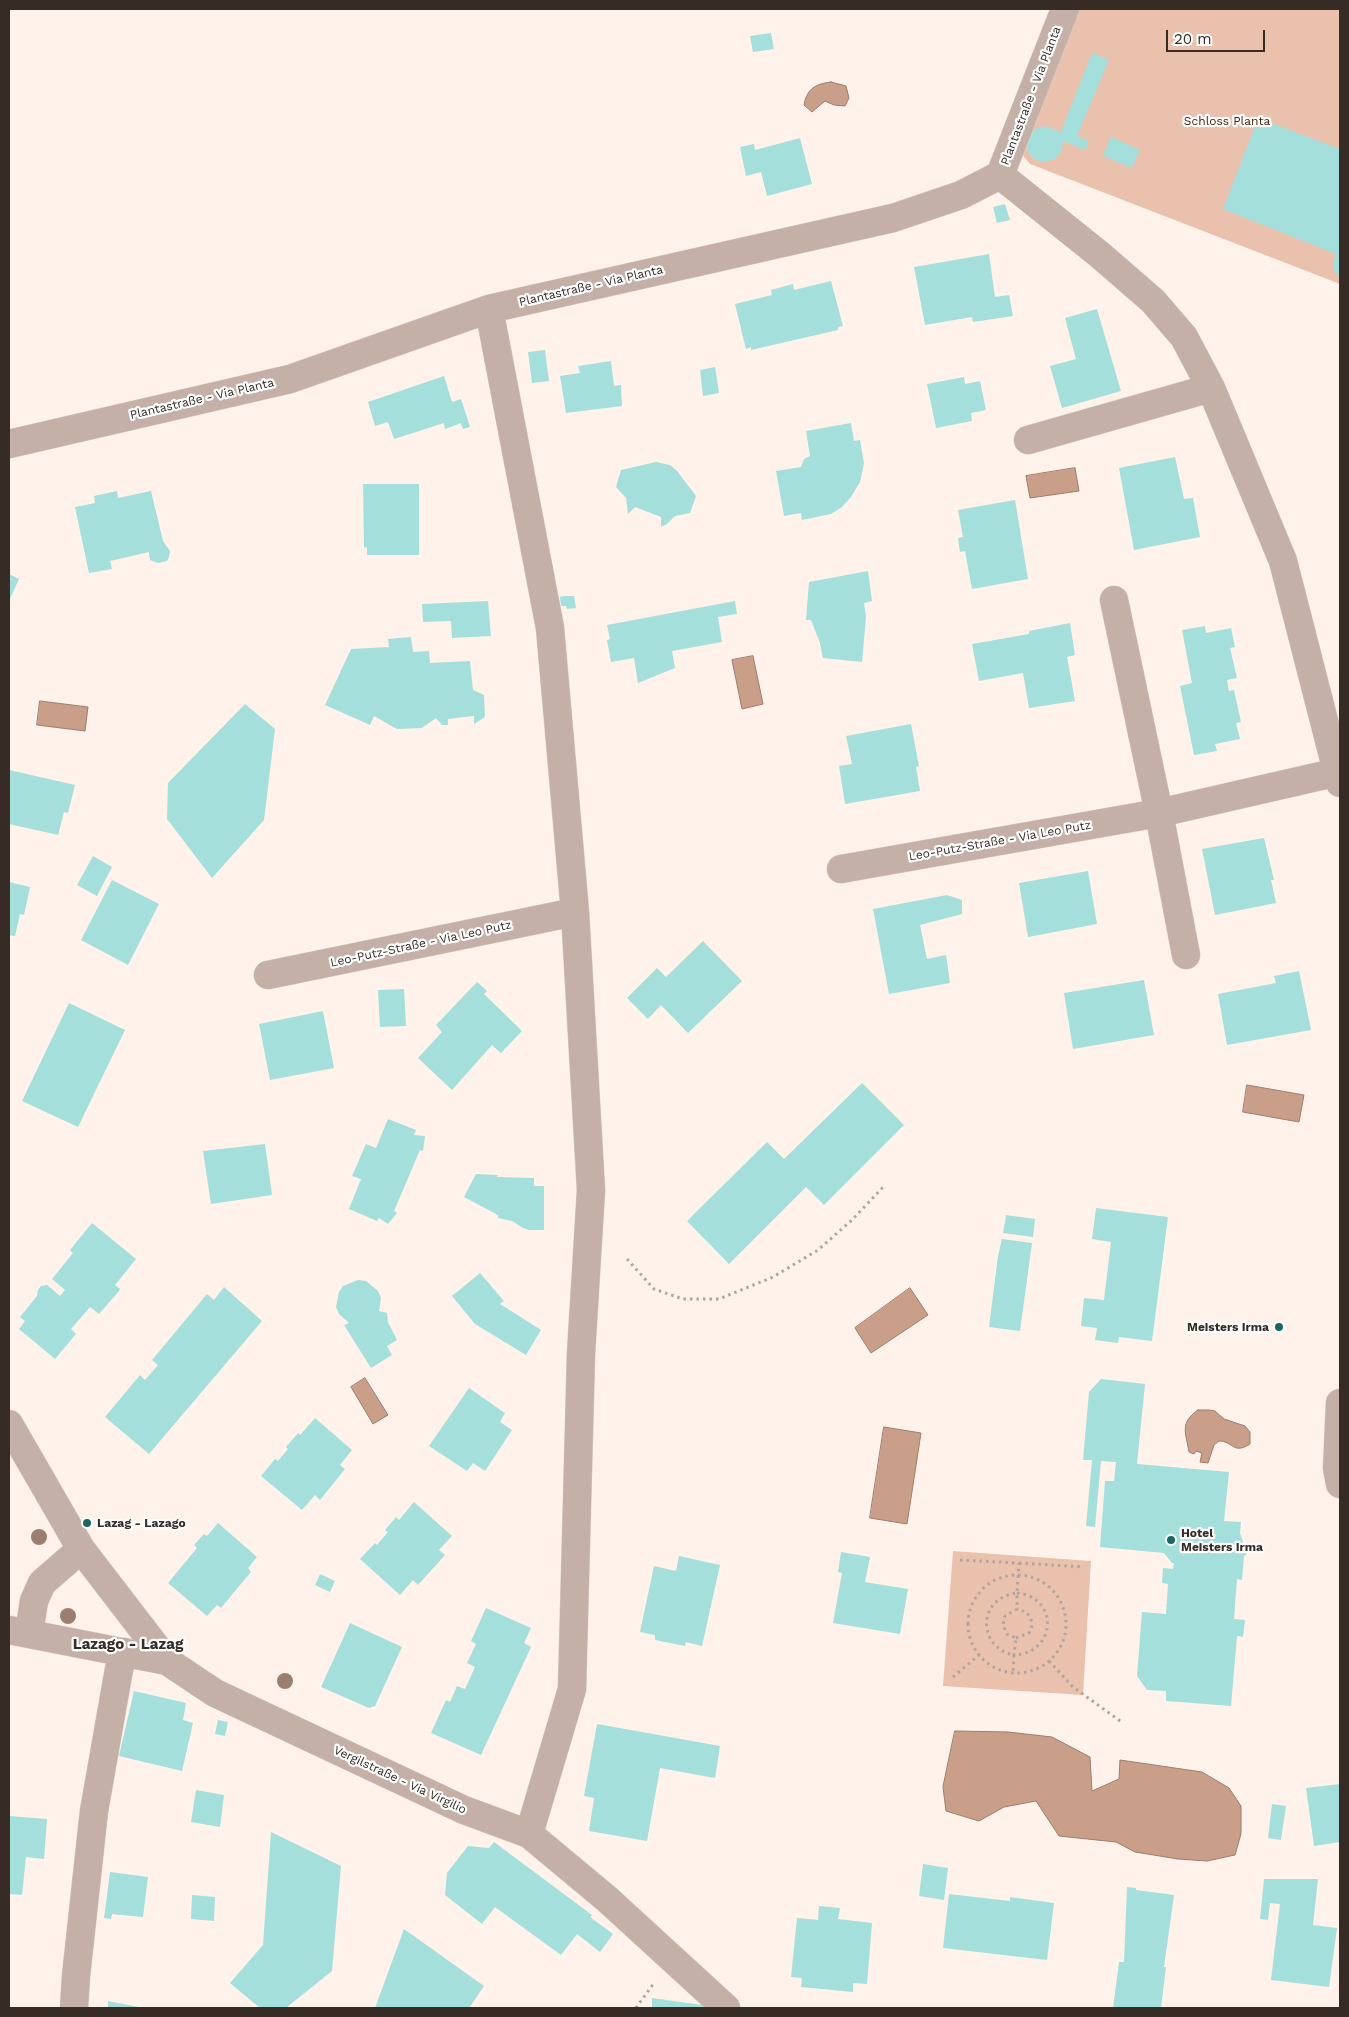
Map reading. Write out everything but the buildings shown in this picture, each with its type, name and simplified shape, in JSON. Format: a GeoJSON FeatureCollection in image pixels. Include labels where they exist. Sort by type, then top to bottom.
{"type":"FeatureCollection","features":[{"type":"Feature","properties":{"kind":"street","name":"Plantastraße - Via Planta"},"geometry":{"type":"LineString","coordinates":[[9,444],[290,379],[489,309],[893,218],[962,195],[1000,175],[1065,9]]}},
{"type":"Feature","properties":{"kind":"street"},"geometry":{"type":"LineString","coordinates":[[1000,175],[1100,254],[1153,302],[1184,337],[1211,388],[1283,561],[1339,777]]}},
{"type":"Feature","properties":{"kind":"street"},"geometry":{"type":"LineString","coordinates":[[489,309],[550,628],[575,912],[591,1190],[581,1354],[572,1689],[529,1834]]}},
{"type":"Feature","properties":{"kind":"street"},"geometry":{"type":"LineString","coordinates":[[1028,440],[1211,388]]}},
{"type":"Feature","properties":{"kind":"street"},"geometry":{"type":"LineString","coordinates":[[1114,600],[1159,813],[1186,955]]}},
{"type":"Feature","properties":{"kind":"street","name":"Leo-Putz-Straße - Via Leo Putz"},"geometry":{"type":"LineString","coordinates":[[841,869],[1159,813],[1339,777]]}},
{"type":"Feature","properties":{"kind":"street","name":"Leo-Putz-Straße - Via Leo Putz"},"geometry":{"type":"LineString","coordinates":[[268,976],[575,912]]}},
{"type":"Feature","properties":{"kind":"street"},"geometry":{"type":"LineString","coordinates":[[1340,1403],[1337,1468],[1340,1484]]}},
{"type":"Feature","properties":{"kind":"street"},"geometry":{"type":"LineString","coordinates":[[9,1424],[82,1549],[167,1661]]}},
{"type":"Feature","properties":{"kind":"street"},"geometry":{"type":"LineString","coordinates":[[19,1632],[42,1583],[82,1549]]}},
{"type":"Feature","properties":{"kind":"street","name":"Vergilstraße - Via Virgilio"},"geometry":{"type":"LineString","coordinates":[[19,1632],[167,1661],[215,1694],[464,1810],[529,1834],[607,1899],[726,2008]]}},
{"type":"Feature","properties":{"kind":"street"},"geometry":{"type":"LineString","coordinates":[[74,2008],[94,1811],[119,1669],[125,1652]]}},
{"type":"Feature","properties":{"kind":"path"},"geometry":{"type":"LineString","coordinates":[[628,1259],[654,1289],[682,1299],[720,1299],[773,1277],[818,1250],[852,1220],[885,1185]]}},
{"type":"Feature","properties":{"kind":"path"},"geometry":{"type":"LineString","coordinates":[[960,1560],[1084,1568]]}},
{"type":"Feature","properties":{"kind":"path"},"geometry":{"type":"LineString","coordinates":[[1017,1609],[1019,1563]]}},
{"type":"Feature","properties":{"kind":"path"},"geometry":{"type":"LineString","coordinates":[[1018,1575],[1038,1579],[1048,1585],[1062,1602],[1067,1625],[1061,1647],[1049,1661],[1035,1670],[1013,1673],[1001,1670],[990,1665],[979,1654],[974,1647],[968,1629],[970,1611],[974,1599],[991,1582],[1002,1577],[1018,1575]]}},
{"type":"Feature","properties":{"kind":"path"},"geometry":{"type":"LineString","coordinates":[[1017,1593],[1027,1595],[1040,1604],[1047,1618],[1048,1626],[1046,1634],[1037,1647],[1022,1654],[1014,1655],[1006,1653],[992,1642],[986,1626],[990,1609],[995,1602],[1002,1597],[1017,1593]]}},
{"type":"Feature","properties":{"kind":"path"},"geometry":{"type":"LineString","coordinates":[[1017,1609],[1026,1612],[1032,1620],[1032,1624],[1028,1633],[1016,1638],[1007,1634],[1003,1625],[1005,1616],[1017,1609]]}},
{"type":"Feature","properties":{"kind":"path"},"geometry":{"type":"LineString","coordinates":[[1013,1673],[1016,1638]]}},
{"type":"Feature","properties":{"kind":"path"},"geometry":{"type":"LineString","coordinates":[[953,1677],[979,1654]]}},
{"type":"Feature","properties":{"kind":"path"},"geometry":{"type":"LineString","coordinates":[[1049,1661],[1073,1687],[1122,1722]]}},
{"type":"Feature","properties":{"kind":"green space","name":"Schloss Planta"},"geometry":{"type":"Polygon","coordinates":[[[1078,9],[1340,9],[1340,284],[1030,164],[1020,152],[1078,9]]]}},
{"type":"Feature","properties":{"kind":"green space"},"geometry":{"type":"Polygon","coordinates":[[[953,1551],[1091,1561],[1083,1695],[943,1686],[953,1551]]]}},
{"type":"Feature","properties":{"kind":"shaded area"},"geometry":{"type":"Polygon","coordinates":[[[831,82],[846,86],[849,98],[845,106],[834,105],[825,101],[812,112],[804,105],[807,95],[813,88],[831,82]]]}},
{"type":"Feature","properties":{"kind":"shaded area"},"geometry":{"type":"Polygon","coordinates":[[[1075,468],[1079,491],[1030,498],[1026,476],[1075,468]]]}},
{"type":"Feature","properties":{"kind":"shaded area"},"geometry":{"type":"Polygon","coordinates":[[[753,656],[763,704],[742,709],[732,660],[753,656]]]}},
{"type":"Feature","properties":{"kind":"shaded area"},"geometry":{"type":"Polygon","coordinates":[[[40,701],[88,707],[85,731],[37,725],[40,701]]]}},
{"type":"Feature","properties":{"kind":"shaded area"},"geometry":{"type":"Polygon","coordinates":[[[1247,1085],[1304,1095],[1299,1122],[1243,1112],[1247,1085]]]}},
{"type":"Feature","properties":{"kind":"shaded area"},"geometry":{"type":"Polygon","coordinates":[[[910,1288],[928,1315],[871,1353],[855,1328],[910,1288]]]}},
{"type":"Feature","properties":{"kind":"shaded area"},"geometry":{"type":"Polygon","coordinates":[[[365,1378],[388,1415],[373,1424],[351,1387],[365,1378]]]}},
{"type":"Feature","properties":{"kind":"shaded area"},"geometry":{"type":"Polygon","coordinates":[[[1198,1410],[1215,1411],[1224,1419],[1245,1426],[1250,1432],[1250,1444],[1236,1448],[1219,1441],[1214,1445],[1208,1463],[1200,1462],[1202,1453],[1196,1451],[1194,1454],[1189,1452],[1185,1429],[1188,1419],[1198,1410]]]}},
{"type":"Feature","properties":{"kind":"shaded area"},"geometry":{"type":"Polygon","coordinates":[[[884,1427],[921,1433],[907,1524],[870,1518],[884,1427]]]}},
{"type":"Feature","properties":{"kind":"shaded area"},"geometry":{"type":"Polygon","coordinates":[[[955,1731],[1008,1732],[1052,1737],[1090,1757],[1092,1791],[1119,1779],[1120,1760],[1202,1772],[1229,1788],[1241,1806],[1241,1834],[1235,1855],[1207,1861],[1178,1859],[1135,1852],[1116,1842],[1059,1836],[1036,1801],[1004,1807],[979,1821],[946,1811],[943,1787],[955,1731]]]}},
{"type":"Feature","properties":{"kind":"place","name":"Meisters Irma"},"geometry":{"type":"Point","coordinates":[1279,1327]}},
{"type":"Feature","properties":{"kind":"place","name":"Lazag - Lazago"},"geometry":{"type":"Point","coordinates":[87,1523]}},
{"type":"Feature","properties":{"kind":"place","name":"Hotel Meisters Irma"},"geometry":{"type":"Point","coordinates":[1171,1540]}},
{"type":"Feature","properties":{"kind":"district","name":"Lazago - Lazag"},"geometry":{"type":"Point","coordinates":[128,1645]}}]}
